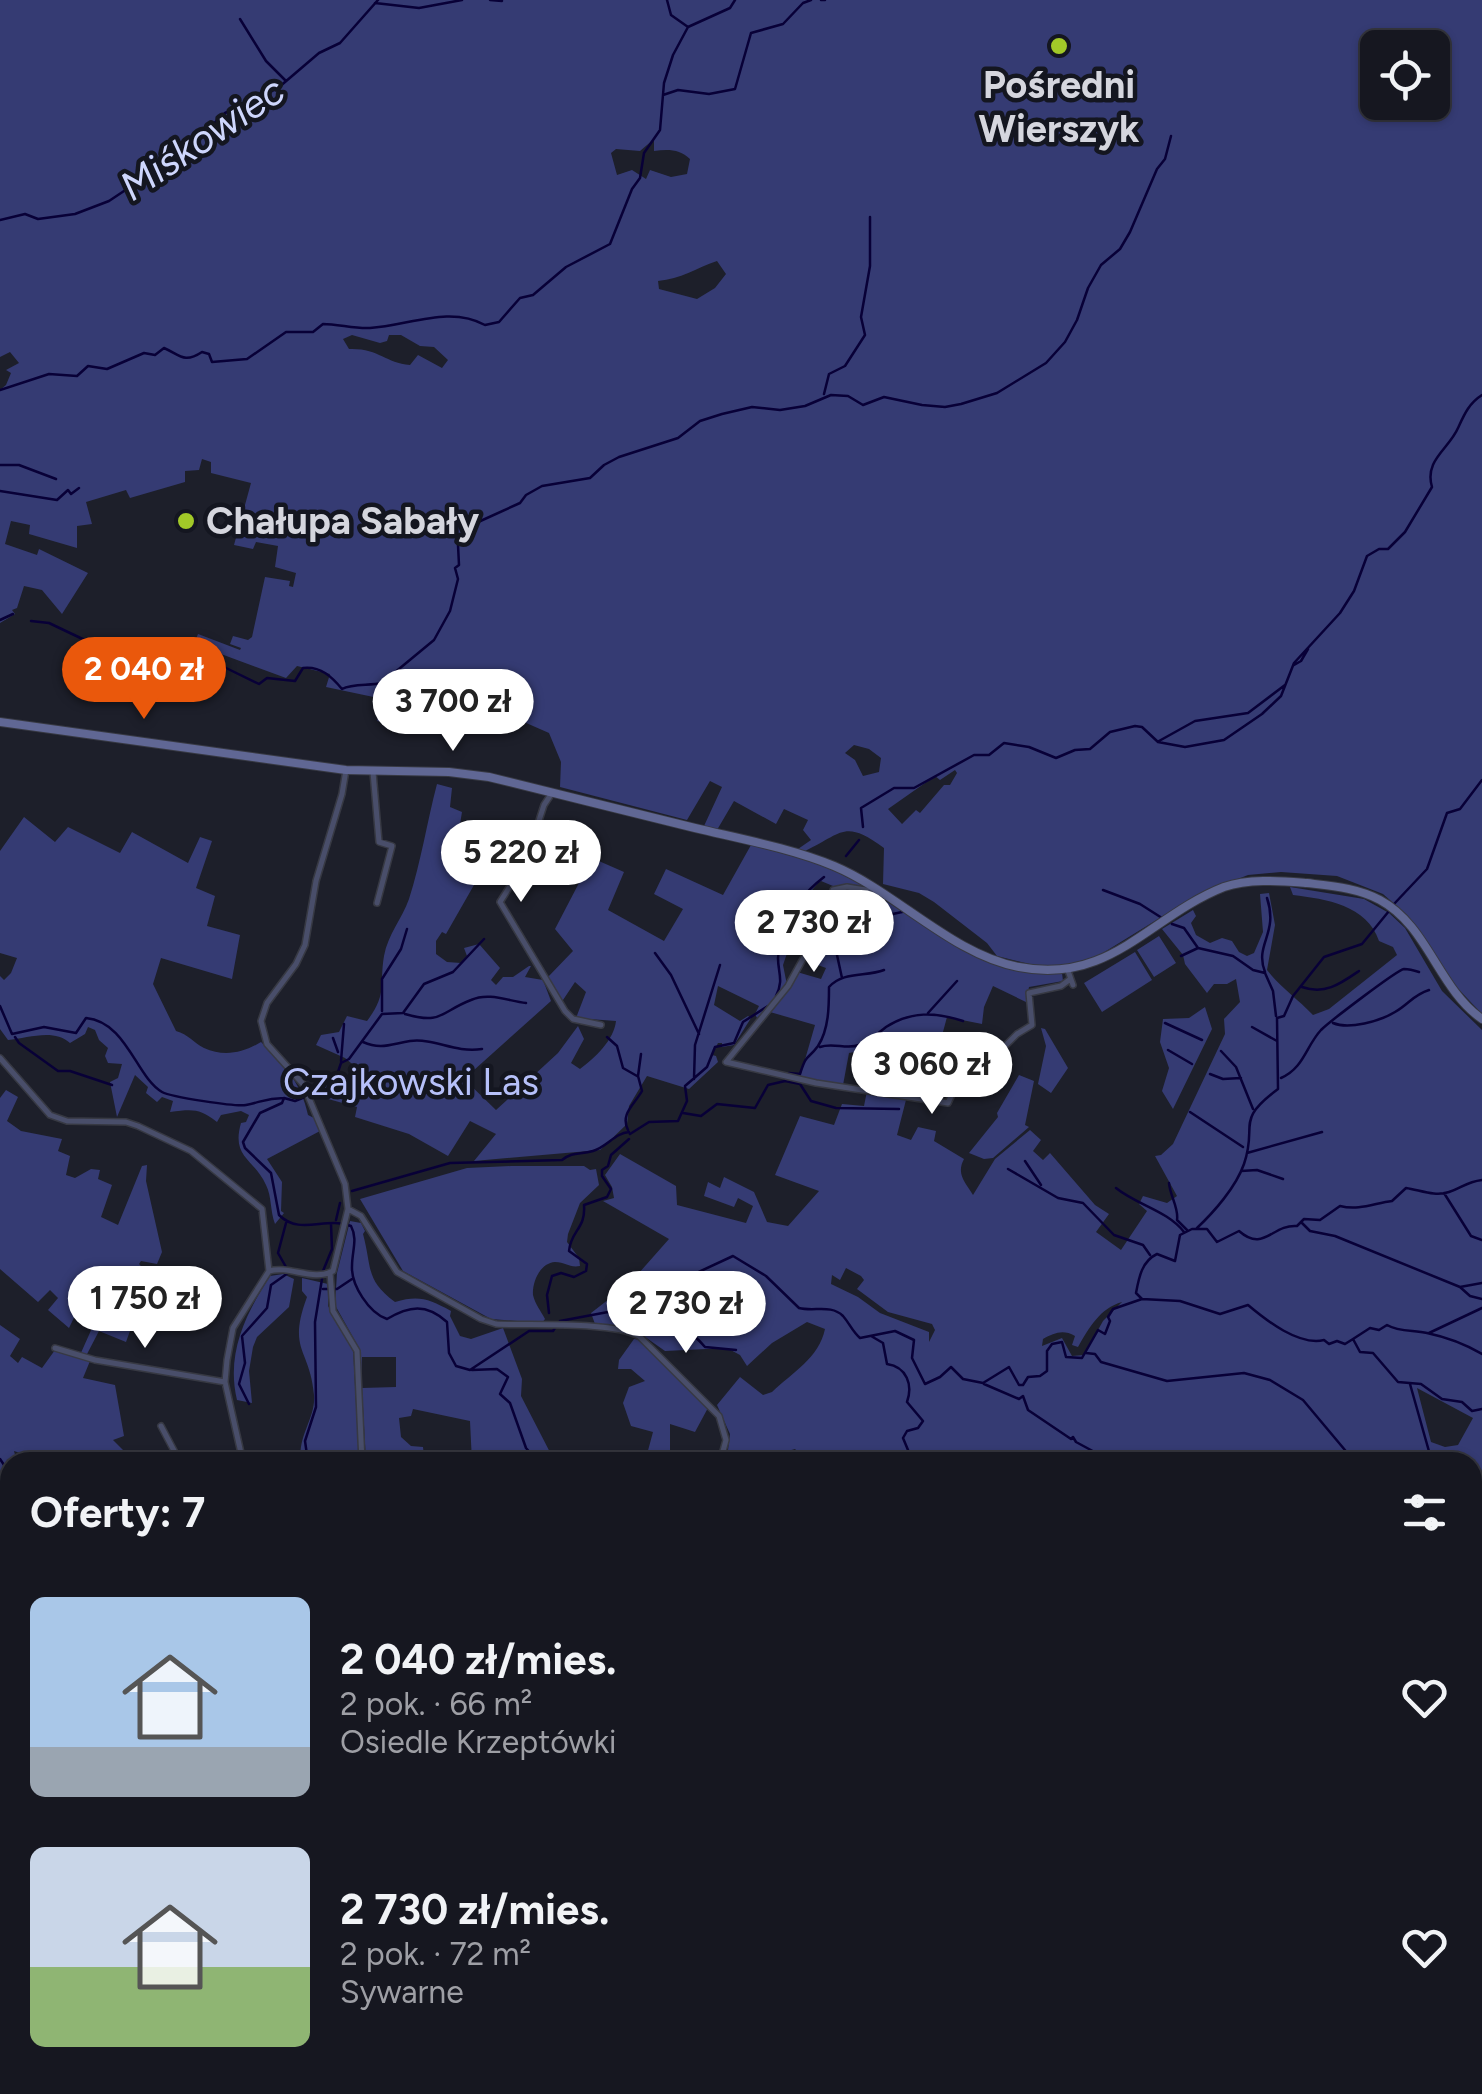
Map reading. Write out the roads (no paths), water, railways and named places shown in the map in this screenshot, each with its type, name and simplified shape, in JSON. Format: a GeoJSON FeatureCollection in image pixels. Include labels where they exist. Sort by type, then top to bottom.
{"type":"FeatureCollection","features":[{"type":"Feature","properties":{"kind":"main road"},"geometry":{"type":"LineString","coordinates":[[0,722],[346,770],[472,774],[552,793],[806,856],[852,874],[994,960],[1038,970],[1086,965],[1222,888],[1258,882],[1328,885],[1371,896],[1392,908],[1413,928],[1452,990],[1482,1019]]}},
{"type":"Feature","properties":{"kind":"street"},"geometry":{"type":"LineString","coordinates":[[346,770],[316,881],[304,948],[264,1007],[261,1026],[266,1044],[304,1084],[345,1184],[346,1220],[338,1259],[330,1273],[334,1311],[357,1351],[362,1452]]}},
{"type":"Feature","properties":{"kind":"street"},"geometry":{"type":"LineString","coordinates":[[372,772],[380,842],[392,846],[377,903]]}},
{"type":"Feature","properties":{"kind":"street"},"geometry":{"type":"LineString","coordinates":[[552,793],[544,805],[526,861],[500,902],[565,1011],[573,1019],[601,1025]]}},
{"type":"Feature","properties":{"kind":"street"},"geometry":{"type":"LineString","coordinates":[[885,893],[834,890],[824,921],[788,986],[726,1062],[816,1082],[948,1103],[959,1079],[986,1065],[1017,1034],[1032,1025],[1030,992],[1072,982],[1067,968]]}},
{"type":"Feature","properties":{"kind":"street"},"geometry":{"type":"LineString","coordinates":[[0,1058],[50,1115],[67,1120],[132,1124],[200,1157],[262,1209],[269,1271],[233,1328],[224,1382],[241,1452]]}},
{"type":"Feature","properties":{"kind":"street"},"geometry":{"type":"LineString","coordinates":[[348,1206],[361,1216],[397,1272],[481,1319],[496,1324],[628,1331],[643,1339],[720,1416],[726,1440],[723,1452]]}},
{"type":"Feature","properties":{"kind":"street"},"geometry":{"type":"LineString","coordinates":[[269,1271],[281,1268],[316,1275],[330,1273]]}},
{"type":"Feature","properties":{"kind":"street"},"geometry":{"type":"LineString","coordinates":[[55,1348],[94,1360],[224,1382]]}},
{"type":"Feature","properties":{"kind":"street"},"geometry":{"type":"LineString","coordinates":[[160,1426],[174,1452]]}},
{"type":"Feature","properties":{"kind":"waterway","name":"Miśkowiec"},"geometry":{"type":"LineString","coordinates":[[0,220],[25,214],[38,219],[75,214],[109,201],[187,149],[225,113],[278,88],[319,53],[340,43],[378,0]]}},
{"type":"Feature","properties":{"kind":"waterway"},"geometry":{"type":"LineString","coordinates":[[375,3],[419,8],[462,0]]}},
{"type":"Feature","properties":{"kind":"waterway"},"geometry":{"type":"LineString","coordinates":[[490,0],[502,1]]}},
{"type":"Feature","properties":{"kind":"waterway"},"geometry":{"type":"LineString","coordinates":[[667,0],[671,15],[688,27]]}},
{"type":"Feature","properties":{"kind":"waterway"},"geometry":{"type":"LineString","coordinates":[[0,390],[49,374],[77,376],[88,366],[107,369],[144,353],[155,355],[164,348],[186,358],[202,352],[209,354],[212,362],[247,359],[286,332],[313,332],[323,324],[370,328],[443,317],[471,319],[485,325],[499,322],[520,298],[533,295],[566,267],[610,244],[640,178],[644,153],[660,130],[664,83],[673,55],[688,27],[730,8],[735,0]]}},
{"type":"Feature","properties":{"kind":"waterway"},"geometry":{"type":"LineString","coordinates":[[663,95],[678,90],[709,94],[735,89],[751,33],[783,24],[811,0]]}},
{"type":"Feature","properties":{"kind":"waterway"},"geometry":{"type":"LineString","coordinates":[[240,19],[266,61],[286,81]]}},
{"type":"Feature","properties":{"kind":"waterway"},"geometry":{"type":"LineString","coordinates":[[156,688],[162,679],[183,673],[189,679],[203,678],[224,667],[259,684],[267,678],[295,681],[303,668],[326,673],[342,689],[382,683],[434,640],[450,611],[458,579],[458,545],[465,528],[520,503],[542,486],[590,478],[619,457],[678,438],[700,421],[752,407],[780,410],[805,406],[831,395],[848,396],[863,405],[884,397],[945,407],[997,393],[1046,363],[1065,342],[1101,265],[1120,249],[1130,232],[1165,159],[1171,136]]}},
{"type":"Feature","properties":{"kind":"waterway","name":"Miśkowiec"},"geometry":{"type":"LineString","coordinates":[[134,185],[153,174]]}},
{"type":"Feature","properties":{"kind":"waterway"},"geometry":{"type":"LineString","coordinates":[[824,394],[829,374],[845,366],[865,335],[861,317],[870,266],[870,217]]}},
{"type":"Feature","properties":{"kind":"waterway"},"geometry":{"type":"LineString","coordinates":[[863,827],[861,808],[894,788],[914,788],[974,755],[989,755],[1004,743],[1029,747],[1056,758],[1090,749],[1110,732],[1135,726],[1142,727],[1158,742],[1185,747],[1224,740],[1262,714],[1281,696],[1294,663],[1340,613],[1354,591],[1367,556],[1388,549],[1405,532],[1432,487],[1434,462],[1470,406],[1482,395]]}},
{"type":"Feature","properties":{"kind":"waterway"},"geometry":{"type":"LineString","coordinates":[[0,465],[19,465],[56,479]]}},
{"type":"Feature","properties":{"kind":"waterway"},"geometry":{"type":"LineString","coordinates":[[0,491],[57,500],[68,490],[71,494],[79,488]]}},
{"type":"Feature","properties":{"kind":"waterway"},"geometry":{"type":"LineString","coordinates":[[0,620],[13,614]]}},
{"type":"Feature","properties":{"kind":"waterway"},"geometry":{"type":"LineString","coordinates":[[31,621],[49,623],[91,643],[102,657],[114,663],[123,675],[126,689],[148,686]]}},
{"type":"Feature","properties":{"kind":"waterway"},"geometry":{"type":"LineString","coordinates":[[1294,665],[1308,649]]}},
{"type":"Feature","properties":{"kind":"waterway"},"geometry":{"type":"LineString","coordinates":[[1159,741],[1195,721],[1248,713],[1285,685]]}},
{"type":"Feature","properties":{"kind":"waterway"},"geometry":{"type":"LineString","coordinates":[[1394,904],[1427,869],[1447,813],[1460,809],[1482,780]]}},
{"type":"Feature","properties":{"kind":"waterway"},"geometry":{"type":"LineString","coordinates":[[846,856],[859,840]]}},
{"type":"Feature","properties":{"kind":"waterway"},"geometry":{"type":"LineString","coordinates":[[776,996],[780,949],[801,900],[824,877]]}},
{"type":"Feature","properties":{"kind":"waterway"},"geometry":{"type":"LineString","coordinates":[[1103,890],[1140,904],[1162,918]]}},
{"type":"Feature","properties":{"kind":"waterway"},"geometry":{"type":"LineString","coordinates":[[1265,972],[1262,954],[1270,921],[1267,898]]}},
{"type":"Feature","properties":{"kind":"waterway"},"geometry":{"type":"LineString","coordinates":[[1197,1228],[1236,1181],[1248,1150],[1252,1116],[1278,1089],[1277,1018],[1284,1016],[1293,996],[1324,957],[1362,944],[1389,911]]}},
{"type":"Feature","properties":{"kind":"waterway"},"geometry":{"type":"LineString","coordinates":[[842,978],[837,955],[864,930],[865,920],[902,912]]}},
{"type":"Feature","properties":{"kind":"waterway"},"geometry":{"type":"LineString","coordinates":[[1172,924],[1184,928],[1198,948],[1233,956],[1265,973],[1273,991],[1276,1016]]}},
{"type":"Feature","properties":{"kind":"waterway"},"geometry":{"type":"LineString","coordinates":[[382,1011],[382,979],[401,949],[407,929]]}},
{"type":"Feature","properties":{"kind":"waterway"},"geometry":{"type":"LineString","coordinates":[[312,1095],[331,1093],[341,1063],[349,1059],[382,1014],[403,1013],[424,984],[453,972],[484,939]]}},
{"type":"Feature","properties":{"kind":"waterway"},"geometry":{"type":"LineString","coordinates":[[1181,956],[1198,948]]}},
{"type":"Feature","properties":{"kind":"waterway"},"geometry":{"type":"LineString","coordinates":[[655,953],[671,975],[699,1034]]}},
{"type":"Feature","properties":{"kind":"waterway"},"geometry":{"type":"LineString","coordinates":[[694,1079],[695,1045],[720,965]]}},
{"type":"Feature","properties":{"kind":"waterway"},"geometry":{"type":"LineString","coordinates":[[1281,1078],[1300,1063],[1321,1030],[1349,1007],[1404,969],[1419,972]]}},
{"type":"Feature","properties":{"kind":"waterway"},"geometry":{"type":"LineString","coordinates":[[785,1081],[789,1073],[800,1074],[822,1039],[828,1017],[829,987],[848,976],[884,970]]}},
{"type":"Feature","properties":{"kind":"waterway"},"geometry":{"type":"LineString","coordinates":[[1302,987],[1325,989],[1359,971]]}},
{"type":"Feature","properties":{"kind":"waterway"},"geometry":{"type":"LineString","coordinates":[[928,1013],[957,981]]}},
{"type":"Feature","properties":{"kind":"waterway"},"geometry":{"type":"LineString","coordinates":[[1333,1023],[1356,1025],[1381,1018],[1429,990]]}},
{"type":"Feature","properties":{"kind":"waterway"},"geometry":{"type":"LineString","coordinates":[[405,1014],[434,1018],[485,997],[526,1003]]}},
{"type":"Feature","properties":{"kind":"waterway"},"geometry":{"type":"LineString","coordinates":[[0,1006],[12,1034],[44,1027],[76,1033],[86,1018],[100,1022],[121,1039],[153,1085],[168,1094],[240,1105],[284,1098],[282,1103],[260,1113],[243,1142],[271,1173],[279,1215],[296,1224],[351,1226],[352,1273],[368,1305],[387,1319],[417,1308],[439,1316],[447,1322],[449,1353],[456,1366],[470,1370],[529,1331],[555,1328]]}},
{"type":"Feature","properties":{"kind":"waterway"},"geometry":{"type":"LineString","coordinates":[[630,1134],[649,1122],[678,1121],[687,1101],[685,1086],[707,1067],[715,1047],[734,1043],[743,1022],[768,1006]]}},
{"type":"Feature","properties":{"kind":"waterway"},"geometry":{"type":"LineString","coordinates":[[820,1047],[859,1045],[895,1022],[914,1016],[963,1021]]}},
{"type":"Feature","properties":{"kind":"waterway"},"geometry":{"type":"LineString","coordinates":[[1165,1023],[1202,1040]]}},
{"type":"Feature","properties":{"kind":"waterway"},"geometry":{"type":"LineString","coordinates":[[341,1061],[344,1024]]}},
{"type":"Feature","properties":{"kind":"waterway"},"geometry":{"type":"LineString","coordinates":[[1252,1027],[1277,1041]]}},
{"type":"Feature","properties":{"kind":"waterway"},"geometry":{"type":"LineString","coordinates":[[15,1037],[58,1071],[70,1071],[112,1085]]}},
{"type":"Feature","properties":{"kind":"waterway"},"geometry":{"type":"LineString","coordinates":[[607,1037],[617,1046],[623,1068],[637,1076]]}},
{"type":"Feature","properties":{"kind":"waterway"},"geometry":{"type":"LineString","coordinates":[[333,1038],[338,1052]]}},
{"type":"Feature","properties":{"kind":"waterway"},"geometry":{"type":"LineString","coordinates":[[363,1042],[381,1046],[419,1041],[482,1049]]}},
{"type":"Feature","properties":{"kind":"waterway"},"geometry":{"type":"LineString","coordinates":[[1168,1050],[1192,1064]]}},
{"type":"Feature","properties":{"kind":"waterway"},"geometry":{"type":"LineString","coordinates":[[1221,1051],[1236,1067],[1253,1109]]}},
{"type":"Feature","properties":{"kind":"waterway"},"geometry":{"type":"LineString","coordinates":[[628,1130],[627,1114],[642,1091],[638,1076],[641,1054]]}},
{"type":"Feature","properties":{"kind":"waterway"},"geometry":{"type":"LineString","coordinates":[[1210,1074],[1223,1079],[1241,1078]]}},
{"type":"Feature","properties":{"kind":"waterway"},"geometry":{"type":"LineString","coordinates":[[683,1113],[701,1116],[717,1104],[755,1108],[768,1085],[785,1081],[800,1084],[811,1101],[836,1108],[899,1109]]}},
{"type":"Feature","properties":{"kind":"waterway"},"geometry":{"type":"LineString","coordinates":[[284,1098],[295,1101],[305,1097]]}},
{"type":"Feature","properties":{"kind":"waterway"},"geometry":{"type":"LineString","coordinates":[[1190,1112],[1243,1147]]}},
{"type":"Feature","properties":{"kind":"waterway"},"geometry":{"type":"LineString","coordinates":[[352,1191],[450,1163],[562,1160],[598,1149],[629,1132]]}},
{"type":"Feature","properties":{"kind":"waterway"},"geometry":{"type":"LineString","coordinates":[[1247,1153],[1322,1132]]}},
{"type":"Feature","properties":{"kind":"waterway"},"geometry":{"type":"LineString","coordinates":[[549,1313],[547,1295],[552,1276],[561,1273],[574,1277],[586,1271],[587,1264],[569,1251],[570,1244],[583,1219],[584,1205],[607,1197],[611,1189],[602,1170],[608,1166],[611,1155],[629,1139]]}},
{"type":"Feature","properties":{"kind":"waterway"},"geometry":{"type":"LineString","coordinates":[[1025,1161],[1041,1185]]}},
{"type":"Feature","properties":{"kind":"waterway"},"geometry":{"type":"LineString","coordinates":[[1008,1169],[1058,1198],[1083,1203],[1114,1235],[1143,1245],[1150,1255]]}},
{"type":"Feature","properties":{"kind":"waterway"},"geometry":{"type":"LineString","coordinates":[[1241,1171],[1257,1170],[1283,1179]]}},
{"type":"Feature","properties":{"kind":"waterway"},"geometry":{"type":"LineString","coordinates":[[1142,1299],[1136,1293],[1145,1265],[1157,1254],[1175,1261],[1180,1235],[1192,1229],[1207,1229],[1217,1242],[1239,1231],[1262,1239],[1297,1226],[1304,1219],[1320,1220],[1340,1206],[1392,1201],[1406,1188],[1444,1193],[1482,1180]]}},
{"type":"Feature","properties":{"kind":"waterway"},"geometry":{"type":"LineString","coordinates":[[1169,1183],[1177,1220],[1187,1230]]}},
{"type":"Feature","properties":{"kind":"waterway"},"geometry":{"type":"LineString","coordinates":[[1116,1188],[1170,1219],[1184,1232]]}},
{"type":"Feature","properties":{"kind":"waterway"},"geometry":{"type":"LineString","coordinates":[[1444,1193],[1471,1236],[1482,1240]]}},
{"type":"Feature","properties":{"kind":"waterway"},"geometry":{"type":"LineString","coordinates":[[336,1220],[340,1203]]}},
{"type":"Feature","properties":{"kind":"waterway"},"geometry":{"type":"LineString","coordinates":[[286,1223],[278,1253],[286,1267]]}},
{"type":"Feature","properties":{"kind":"waterway"},"geometry":{"type":"LineString","coordinates":[[1302,1223],[1310,1231],[1335,1236],[1482,1299]]}},
{"type":"Feature","properties":{"kind":"waterway"},"geometry":{"type":"LineString","coordinates":[[323,1271],[332,1249],[331,1224]]}},
{"type":"Feature","properties":{"kind":"waterway"},"geometry":{"type":"LineString","coordinates":[[560,1321],[622,1313],[643,1286],[690,1276],[733,1256],[766,1276],[799,1308],[838,1312],[860,1338],[895,1331],[914,1340],[912,1358],[925,1384],[951,1367],[963,1379],[983,1383],[1009,1367],[1019,1385],[1023,1385],[1028,1377],[1047,1371],[1047,1351],[1052,1344],[1062,1342],[1066,1357],[1082,1358],[1098,1330],[1105,1334],[1113,1309],[1142,1299],[1180,1301],[1220,1314],[1248,1305],[1294,1336],[1329,1344],[1345,1344],[1353,1339],[1360,1352],[1373,1353],[1398,1382],[1421,1384],[1442,1399],[1462,1402],[1472,1411],[1482,1409]]}},
{"type":"Feature","properties":{"kind":"waterway"},"geometry":{"type":"LineString","coordinates":[[249,1404],[239,1384],[245,1363],[242,1336],[267,1308],[271,1285],[288,1273]]}},
{"type":"Feature","properties":{"kind":"waterway"},"geometry":{"type":"LineString","coordinates":[[307,1452],[305,1441],[316,1407],[315,1322],[322,1279]]}},
{"type":"Feature","properties":{"kind":"waterway"},"geometry":{"type":"LineString","coordinates":[[323,1289],[337,1289],[352,1279]]}},
{"type":"Feature","properties":{"kind":"waterway"},"geometry":{"type":"LineString","coordinates":[[1460,1287],[1482,1283]]}},
{"type":"Feature","properties":{"kind":"waterway"},"geometry":{"type":"LineString","coordinates":[[1429,1333],[1482,1308]]}},
{"type":"Feature","properties":{"kind":"waterway"},"geometry":{"type":"LineString","coordinates":[[628,1309],[646,1326],[678,1328],[705,1347],[736,1350]]}},
{"type":"Feature","properties":{"kind":"waterway"},"geometry":{"type":"LineString","coordinates":[[1353,1339],[1370,1328],[1379,1330],[1387,1325],[1441,1337],[1482,1354]]}},
{"type":"Feature","properties":{"kind":"waterway"},"geometry":{"type":"LineString","coordinates":[[871,1336],[883,1343],[887,1364],[907,1378],[907,1402],[923,1421],[903,1438],[909,1452]]}},
{"type":"Feature","properties":{"kind":"waterway"},"geometry":{"type":"LineString","coordinates":[[1086,1353],[1095,1354],[1101,1362],[1167,1381],[1244,1373],[1270,1380],[1303,1400],[1347,1452]]}},
{"type":"Feature","properties":{"kind":"waterway"},"geometry":{"type":"LineString","coordinates":[[472,1370],[497,1369],[508,1377],[500,1394],[510,1403],[529,1452]]}},
{"type":"Feature","properties":{"kind":"waterway"},"geometry":{"type":"LineString","coordinates":[[984,1384],[1019,1399],[1023,1396],[1028,1410],[1094,1452]]}},
{"type":"Feature","properties":{"kind":"waterway"},"geometry":{"type":"LineString","coordinates":[[1410,1384],[1429,1452]]}},
{"type":"Feature","properties":{"kind":"place","name":"Pośredni Wierszyk"},"geometry":{"type":"Point","coordinates":[1059,46]}},
{"type":"Feature","properties":{"kind":"place","name":"Chałupa Sabały"},"geometry":{"type":"Point","coordinates":[186,521]}},
{"type":"Feature","properties":{"kind":"park label","name":"Czajkowski Las"},"geometry":{"type":"Point","coordinates":[411,1082]}}]}
